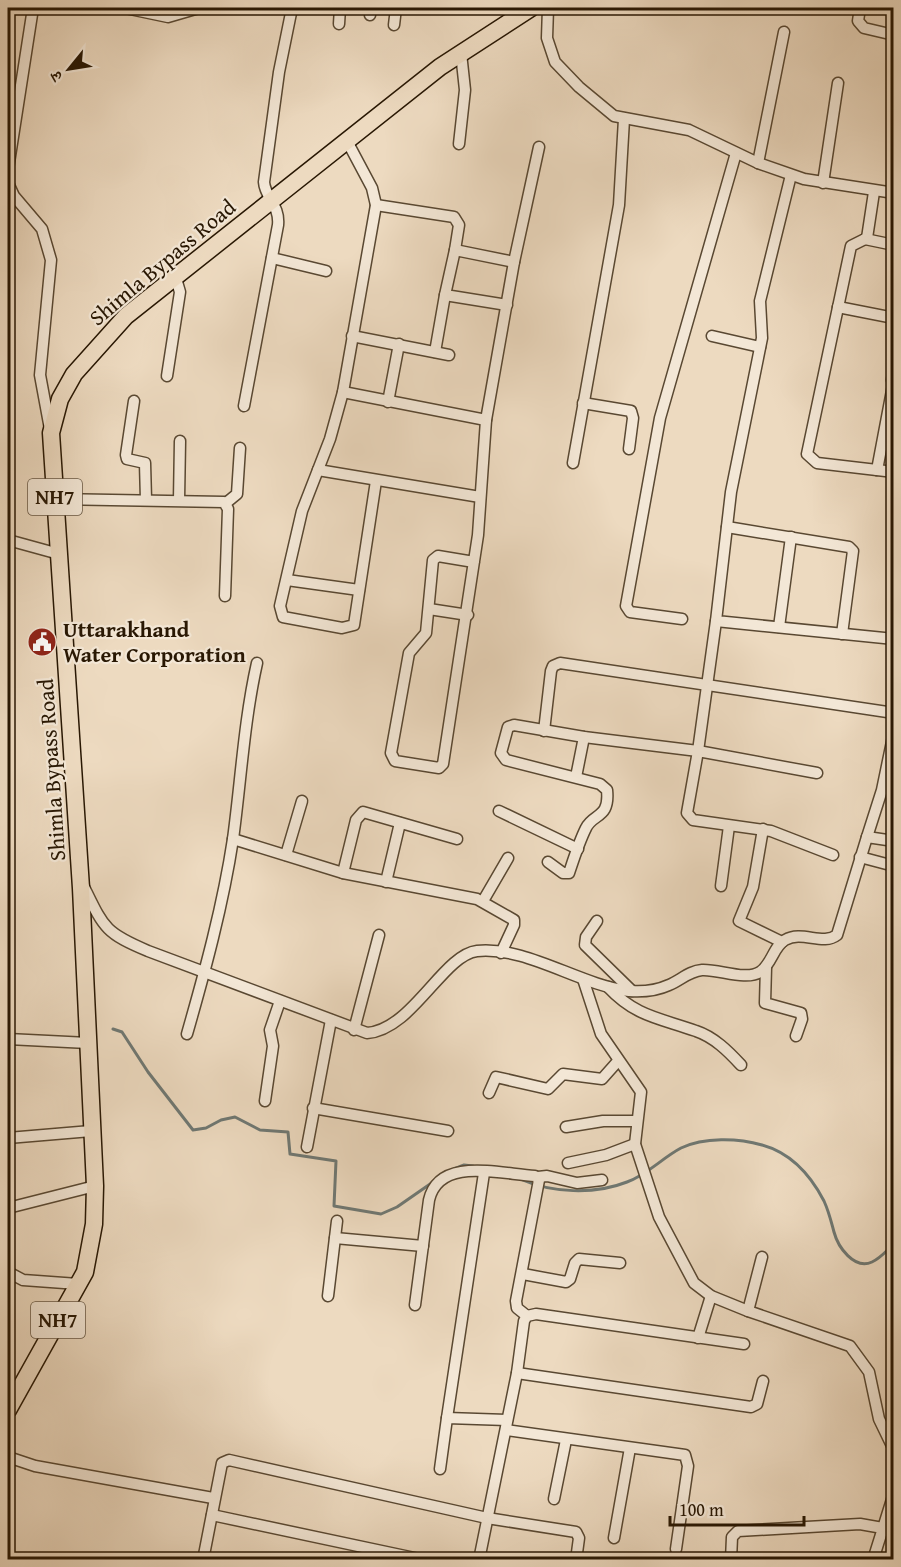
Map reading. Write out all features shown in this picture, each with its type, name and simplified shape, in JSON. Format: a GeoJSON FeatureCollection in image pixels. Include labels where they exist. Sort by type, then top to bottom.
{"type":"FeatureCollection","features":[{"type":"Feature","properties":{"kind":"highway","name":"Shimla Bypass Road"},"geometry":{"type":"LineString","coordinates":[[8,1410],[85,1272],[94,1218],[95,1186],[81,880],[51,433],[60,399],[74,374],[126,316],[461,53],[531,8]]}},
{"type":"Feature","properties":{"kind":"street"},"geometry":{"type":"LineString","coordinates":[[8,169],[33,8]]}},
{"type":"Feature","properties":{"kind":"street"},"geometry":{"type":"LineString","coordinates":[[125,8],[168,17],[199,8]]}},
{"type":"Feature","properties":{"kind":"street"},"geometry":{"type":"LineString","coordinates":[[244,406],[278,219],[273,200],[264,182],[279,72],[292,8]]}},
{"type":"Feature","properties":{"kind":"street"},"geometry":{"type":"LineString","coordinates":[[339,24],[340,8]]}},
{"type":"Feature","properties":{"kind":"street"},"geometry":{"type":"LineString","coordinates":[[394,25],[396,8]]}},
{"type":"Feature","properties":{"kind":"street"},"geometry":{"type":"LineString","coordinates":[[548,8],[547,38],[555,62],[603,109],[624,119],[675,126],[704,136],[758,163],[791,175],[874,192],[894,193]]}},
{"type":"Feature","properties":{"kind":"street"},"geometry":{"type":"LineString","coordinates":[[860,8],[858,21],[864,28],[894,35]]}},
{"type":"Feature","properties":{"kind":"street"},"geometry":{"type":"LineString","coordinates":[[758,163],[784,32]]}},
{"type":"Feature","properties":{"kind":"street"},"geometry":{"type":"LineString","coordinates":[[459,144],[465,90],[461,53]]}},
{"type":"Feature","properties":{"kind":"street"},"geometry":{"type":"LineString","coordinates":[[823,183],[838,83]]}},
{"type":"Feature","properties":{"kind":"street"},"geometry":{"type":"LineString","coordinates":[[573,462],[619,205],[624,119]]}},
{"type":"Feature","properties":{"kind":"street"},"geometry":{"type":"LineString","coordinates":[[347,141],[372,188],[376,205],[343,392],[302,511],[280,606],[283,617],[342,628],[354,625],[376,482]]}},
{"type":"Feature","properties":{"kind":"street"},"geometry":{"type":"LineString","coordinates":[[474,562],[438,556],[434,558],[426,633],[409,653],[391,753],[393,759],[400,762],[439,768],[443,765],[468,615],[474,562],[480,497],[486,420],[514,262],[538,147]]}},
{"type":"Feature","properties":{"kind":"street"},"geometry":{"type":"LineString","coordinates":[[682,620],[630,612],[626,606],[660,418],[736,153]]}},
{"type":"Feature","properties":{"kind":"street"},"geometry":{"type":"LineString","coordinates":[[791,175],[760,301],[763,330],[727,526],[716,621],[687,815],[693,820],[763,829],[833,855]]}},
{"type":"Feature","properties":{"kind":"street"},"geometry":{"type":"LineString","coordinates":[[8,183],[11,196],[42,229],[51,260],[40,375],[51,433]]}},
{"type":"Feature","properties":{"kind":"street"},"geometry":{"type":"LineString","coordinates":[[866,239],[874,192]]}},
{"type":"Feature","properties":{"kind":"street"},"geometry":{"type":"LineString","coordinates":[[376,205],[454,217],[459,225],[435,352]]}},
{"type":"Feature","properties":{"kind":"street"},"geometry":{"type":"LineString","coordinates":[[894,245],[866,239],[851,246],[807,454],[817,463],[894,472]]}},
{"type":"Feature","properties":{"kind":"street"},"geometry":{"type":"LineString","coordinates":[[455,250],[514,262]]}},
{"type":"Feature","properties":{"kind":"street"},"geometry":{"type":"LineString","coordinates":[[272,258],[326,271]]}},
{"type":"Feature","properties":{"kind":"street"},"geometry":{"type":"LineString","coordinates":[[167,376],[180,292],[176,275]]}},
{"type":"Feature","properties":{"kind":"street"},"geometry":{"type":"LineString","coordinates":[[444,295],[507,305]]}},
{"type":"Feature","properties":{"kind":"street"},"geometry":{"type":"LineString","coordinates":[[838,307],[894,318]]}},
{"type":"Feature","properties":{"kind":"street"},"geometry":{"type":"LineString","coordinates":[[352,336],[448,355]]}},
{"type":"Feature","properties":{"kind":"street"},"geometry":{"type":"LineString","coordinates":[[712,336],[760,347]]}},
{"type":"Feature","properties":{"kind":"street"},"geometry":{"type":"LineString","coordinates":[[388,402],[399,344]]}},
{"type":"Feature","properties":{"kind":"street"},"geometry":{"type":"LineString","coordinates":[[877,470],[888,443],[894,366]]}},
{"type":"Feature","properties":{"kind":"street"},"geometry":{"type":"LineString","coordinates":[[343,392],[486,420]]}},
{"type":"Feature","properties":{"kind":"street"},"geometry":{"type":"LineString","coordinates":[[134,401],[126,455],[127,459],[145,463],[146,500]]}},
{"type":"Feature","properties":{"kind":"street"},"geometry":{"type":"LineString","coordinates":[[583,403],[631,411],[633,418],[629,449]]}},
{"type":"Feature","properties":{"kind":"street"},"geometry":{"type":"LineString","coordinates":[[179,500],[180,441]]}},
{"type":"Feature","properties":{"kind":"street"},"geometry":{"type":"LineString","coordinates":[[55,499],[179,500],[226,503],[237,494],[240,448]]}},
{"type":"Feature","properties":{"kind":"street"},"geometry":{"type":"LineString","coordinates":[[318,470],[376,482],[480,497]]}},
{"type":"Feature","properties":{"kind":"street"},"geometry":{"type":"LineString","coordinates":[[225,596],[226,503]]}},
{"type":"Feature","properties":{"kind":"street"},"geometry":{"type":"LineString","coordinates":[[727,526],[842,545],[854,551],[854,565],[842,633]]}},
{"type":"Feature","properties":{"kind":"street"},"geometry":{"type":"LineString","coordinates":[[779,627],[791,537]]}},
{"type":"Feature","properties":{"kind":"street"},"geometry":{"type":"LineString","coordinates":[[8,540],[59,554]]}},
{"type":"Feature","properties":{"kind":"street"},"geometry":{"type":"LineString","coordinates":[[287,580],[359,590]]}},
{"type":"Feature","properties":{"kind":"street"},"geometry":{"type":"LineString","coordinates":[[429,609],[468,615]]}},
{"type":"Feature","properties":{"kind":"street"},"geometry":{"type":"LineString","coordinates":[[716,621],[894,639]]}},
{"type":"Feature","properties":{"kind":"street"},"geometry":{"type":"LineString","coordinates":[[187,1034],[232,839],[242,744],[257,663]]}},
{"type":"Feature","properties":{"kind":"street"},"geometry":{"type":"LineString","coordinates":[[544,731],[550,671],[557,664],[894,713]]}},
{"type":"Feature","properties":{"kind":"street"},"geometry":{"type":"LineString","coordinates":[[548,862],[567,874],[586,826],[602,814],[607,798],[604,786],[504,758],[501,753],[510,726],[698,751],[817,773]]}},
{"type":"Feature","properties":{"kind":"street"},"geometry":{"type":"LineString","coordinates":[[81,880],[103,926],[112,935],[203,972],[367,1033],[383,1029],[421,999],[458,958],[476,951],[501,953],[528,959],[608,987],[632,991],[668,986],[699,970],[751,975],[766,967],[782,942],[794,936],[830,939],[837,935],[882,790],[894,732]]}},
{"type":"Feature","properties":{"kind":"street"},"geometry":{"type":"LineString","coordinates":[[576,777],[584,737]]}},
{"type":"Feature","properties":{"kind":"street"},"geometry":{"type":"LineString","coordinates":[[286,855],[302,801]]}},
{"type":"Feature","properties":{"kind":"street"},"geometry":{"type":"LineString","coordinates":[[343,873],[359,814],[365,812],[457,839]]}},
{"type":"Feature","properties":{"kind":"street"},"geometry":{"type":"LineString","coordinates":[[499,812],[578,849]]}},
{"type":"Feature","properties":{"kind":"street"},"geometry":{"type":"LineString","coordinates":[[386,882],[400,823]]}},
{"type":"Feature","properties":{"kind":"street"},"geometry":{"type":"LineString","coordinates":[[721,886],[729,826]]}},
{"type":"Feature","properties":{"kind":"street"},"geometry":{"type":"LineString","coordinates":[[763,829],[753,886],[739,921],[782,942]]}},
{"type":"Feature","properties":{"kind":"street"},"geometry":{"type":"LineString","coordinates":[[867,837],[894,842]]}},
{"type":"Feature","properties":{"kind":"street"},"geometry":{"type":"LineString","coordinates":[[232,839],[343,873],[483,901],[514,920],[514,925],[501,953]]}},
{"type":"Feature","properties":{"kind":"street"},"geometry":{"type":"LineString","coordinates":[[860,857],[894,866]]}},
{"type":"Feature","properties":{"kind":"street"},"geometry":{"type":"LineString","coordinates":[[483,901],[508,858]]}},
{"type":"Feature","properties":{"kind":"street"},"geometry":{"type":"LineString","coordinates":[[597,921],[586,937],[585,945],[632,991]]}},
{"type":"Feature","properties":{"kind":"street"},"geometry":{"type":"LineString","coordinates":[[354,1030],[379,935]]}},
{"type":"Feature","properties":{"kind":"street"},"geometry":{"type":"LineString","coordinates":[[766,967],[765,1002],[801,1013],[802,1019],[796,1036]]}},
{"type":"Feature","properties":{"kind":"street"},"geometry":{"type":"LineString","coordinates":[[583,979],[596,1026],[641,1092],[637,1121],[638,1154],[659,1217],[694,1283],[711,1296],[748,1311],[850,1346],[869,1372],[879,1419],[894,1450]]}},
{"type":"Feature","properties":{"kind":"street"},"geometry":{"type":"LineString","coordinates":[[608,987],[630,1008],[659,1021],[697,1031],[718,1043],[741,1065]]}},
{"type":"Feature","properties":{"kind":"street"},"geometry":{"type":"LineString","coordinates":[[265,1101],[273,1046],[270,1030],[280,1001]]}},
{"type":"Feature","properties":{"kind":"street"},"geometry":{"type":"LineString","coordinates":[[307,1147],[331,1020]]}},
{"type":"Feature","properties":{"kind":"street"},"geometry":{"type":"LineString","coordinates":[[8,1039],[88,1043]]}},
{"type":"Feature","properties":{"kind":"street"},"geometry":{"type":"LineString","coordinates":[[489,1093],[496,1077],[548,1089],[556,1078],[563,1074],[602,1079],[618,1061]]}},
{"type":"Feature","properties":{"kind":"street"},"geometry":{"type":"LineString","coordinates":[[313,1108],[448,1131]]}},
{"type":"Feature","properties":{"kind":"street"},"geometry":{"type":"LineString","coordinates":[[566,1127],[603,1120],[637,1121]]}},
{"type":"Feature","properties":{"kind":"street"},"geometry":{"type":"LineString","coordinates":[[8,1138],[91,1131]]}},
{"type":"Feature","properties":{"kind":"street"},"geometry":{"type":"LineString","coordinates":[[568,1163],[606,1155],[638,1154]]}},
{"type":"Feature","properties":{"kind":"street"},"geometry":{"type":"LineString","coordinates":[[415,1305],[429,1200],[434,1185],[456,1171],[538,1178],[547,1176],[577,1183],[602,1180]]}},
{"type":"Feature","properties":{"kind":"street"},"geometry":{"type":"LineString","coordinates":[[440,1469],[484,1173]]}},
{"type":"Feature","properties":{"kind":"street"},"geometry":{"type":"LineString","coordinates":[[527,1316],[516,1304],[538,1178]]}},
{"type":"Feature","properties":{"kind":"street"},"geometry":{"type":"LineString","coordinates":[[8,1208],[95,1186]]}},
{"type":"Feature","properties":{"kind":"street"},"geometry":{"type":"LineString","coordinates":[[328,1296],[337,1221]]}},
{"type":"Feature","properties":{"kind":"street"},"geometry":{"type":"LineString","coordinates":[[335,1238],[423,1246]]}},
{"type":"Feature","properties":{"kind":"street"},"geometry":{"type":"LineString","coordinates":[[748,1311],[762,1257]]}},
{"type":"Feature","properties":{"kind":"street"},"geometry":{"type":"LineString","coordinates":[[523,1274],[566,1282],[570,1279],[575,1263],[579,1259],[620,1263]]}},
{"type":"Feature","properties":{"kind":"street"},"geometry":{"type":"LineString","coordinates":[[8,1272],[23,1280],[78,1284]]}},
{"type":"Feature","properties":{"kind":"street"},"geometry":{"type":"LineString","coordinates":[[699,1338],[711,1296]]}},
{"type":"Feature","properties":{"kind":"street"},"geometry":{"type":"LineString","coordinates":[[479,1560],[517,1373],[524,1321],[527,1316],[536,1314],[744,1344]]}},
{"type":"Feature","properties":{"kind":"street"},"geometry":{"type":"LineString","coordinates":[[517,1373],[751,1407],[757,1404],[763,1381]]}},
{"type":"Feature","properties":{"kind":"street"},"geometry":{"type":"LineString","coordinates":[[447,1418],[507,1425],[566,1440],[682,1454],[688,1458],[676,1549]]}},
{"type":"Feature","properties":{"kind":"street"},"geometry":{"type":"LineString","coordinates":[[554,1499],[566,1440]]}},
{"type":"Feature","properties":{"kind":"street"},"geometry":{"type":"LineString","coordinates":[[614,1538],[630,1448]]}},
{"type":"Feature","properties":{"kind":"street"},"geometry":{"type":"LineString","coordinates":[[8,1457],[35,1466],[213,1498]]}},
{"type":"Feature","properties":{"kind":"street"},"geometry":{"type":"LineString","coordinates":[[203,1560],[213,1498],[222,1463],[229,1460],[487,1518],[576,1532],[579,1538],[579,1559]]}},
{"type":"Feature","properties":{"kind":"street"},"geometry":{"type":"LineString","coordinates":[[873,1560],[889,1528],[894,1493]]}},
{"type":"Feature","properties":{"kind":"street"},"geometry":{"type":"LineString","coordinates":[[212,1515],[424,1560]]}},
{"type":"Feature","properties":{"kind":"street"},"geometry":{"type":"LineString","coordinates":[[731,1560],[732,1537],[738,1531],[824,1525],[889,1528]]}},
{"type":"Feature","properties":{"kind":"waterway"},"geometry":{"type":"LineString","coordinates":[[113,1029],[122,1032],[148,1072],[193,1130],[206,1128],[221,1120],[235,1117],[260,1130],[288,1132],[290,1154],[336,1161],[334,1206],[381,1214],[397,1207],[433,1182]]}},
{"type":"Feature","properties":{"kind":"waterway"},"geometry":{"type":"LineString","coordinates":[[520,1179],[559,1190],[601,1189],[634,1179],[690,1144],[710,1140],[753,1143],[782,1154],[806,1174],[824,1201],[839,1244],[853,1260],[865,1264],[872,1262],[894,1244]]}},
{"type":"Feature","properties":{"kind":"waterway"},"geometry":{"type":"LineString","coordinates":[[454,1169],[464,1165],[473,1166]]}},
{"type":"Feature","properties":{"kind":"place","name":"Uttarakhand Water Corporation"},"geometry":{"type":"Point","coordinates":[42,642]}}]}
